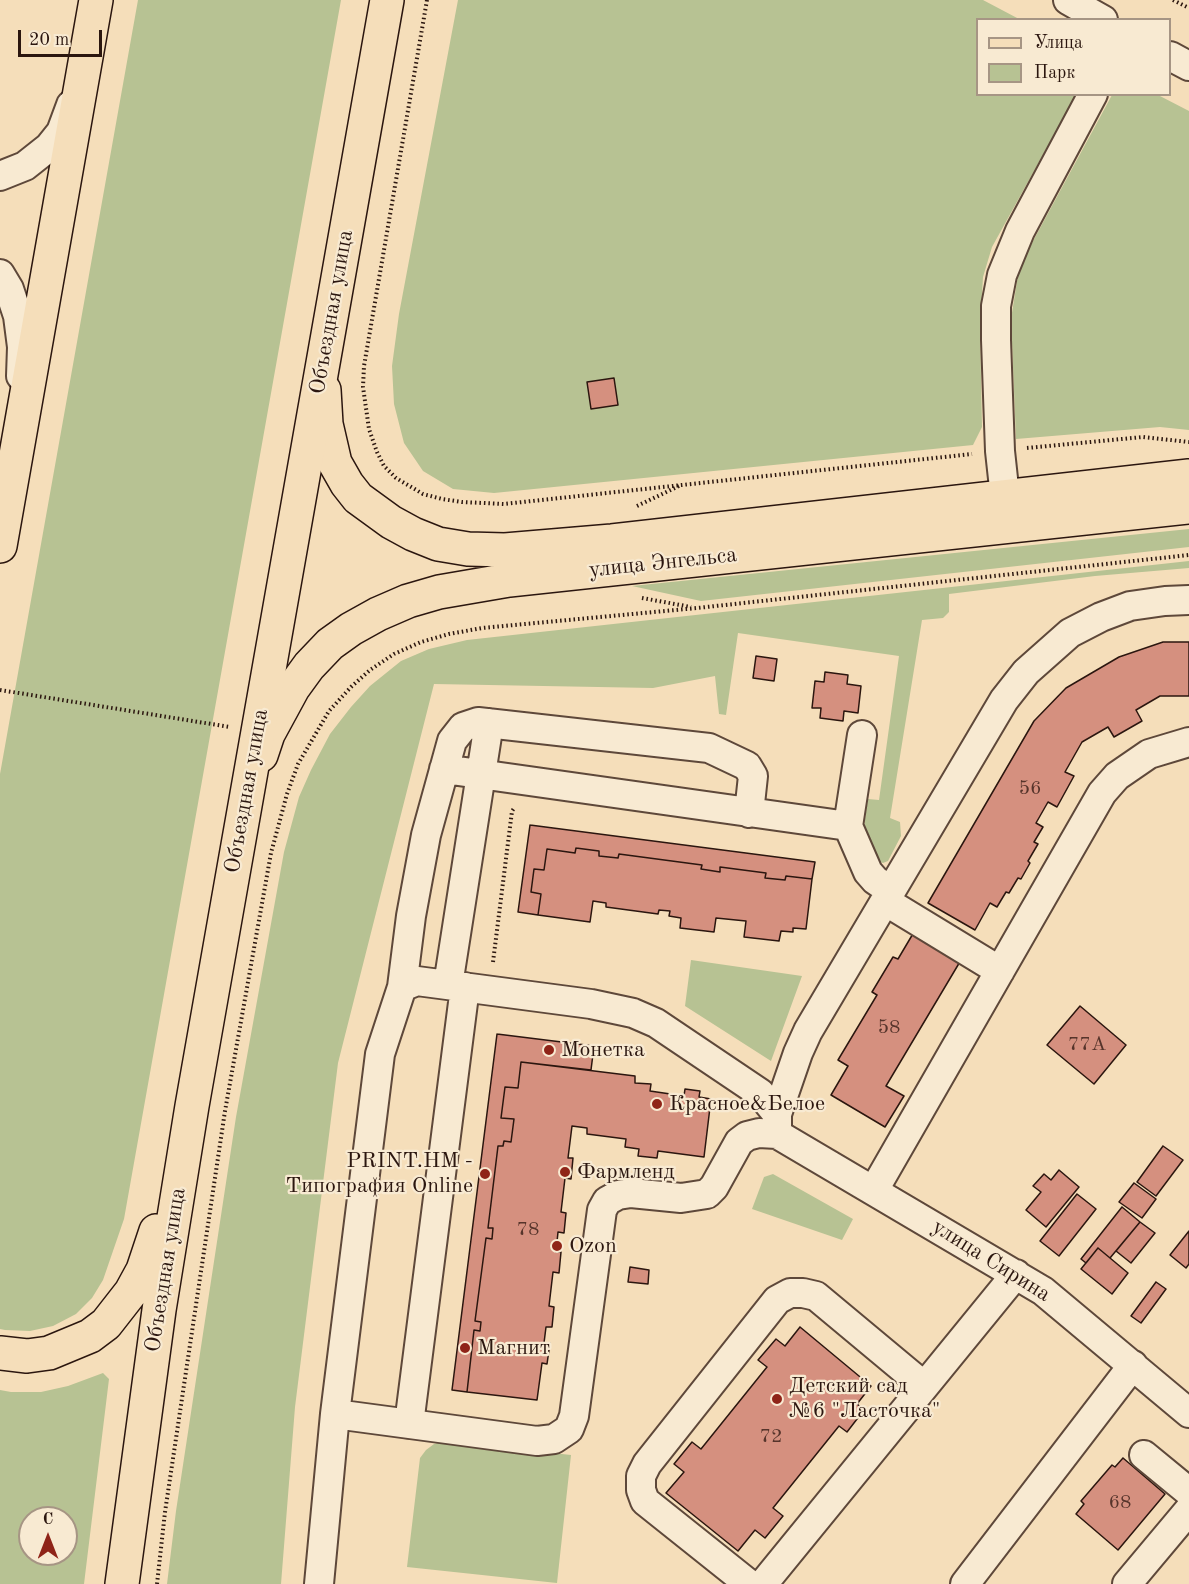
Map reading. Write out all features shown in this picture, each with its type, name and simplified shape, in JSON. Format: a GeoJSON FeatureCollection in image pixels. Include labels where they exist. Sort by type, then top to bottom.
{"type":"FeatureCollection","features":[{"type":"Feature","properties":{"kind":"main road"},"geometry":{"type":"LineString","coordinates":[[373,82],[378,0]]}},
{"type":"Feature","properties":{"kind":"main road","name":"Объездная улица"},"geometry":{"type":"LineString","coordinates":[[122,1584],[159,1310],[192,1106],[245,802],[263,733],[323,364],[387,0]]}},
{"type":"Feature","properties":{"kind":"main road"},"geometry":{"type":"LineString","coordinates":[[0,546],[96,2]]}},
{"type":"Feature","properties":{"kind":"main road","name":"улица Энгельса"},"geometry":{"type":"LineString","coordinates":[[323,364],[329,443],[335,463],[347,484],[358,498],[391,522],[413,534],[438,543],[468,549],[505,550],[1006,511],[1189,507]]}},
{"type":"Feature","properties":{"kind":"main road","name":"улица Энгельса"},"geometry":{"type":"LineString","coordinates":[[263,733],[309,666],[330,644],[378,614],[408,601],[439,592],[509,580],[1006,511],[1189,476]]}},
{"type":"Feature","properties":{"kind":"main road"},"geometry":{"type":"LineString","coordinates":[[0,1353],[27,1356],[49,1353],[71,1345],[90,1336],[106,1324],[131,1292],[143,1270],[163,1210],[192,1106]]}},
{"type":"Feature","properties":{"kind":"street"},"geometry":{"type":"LineString","coordinates":[[1068,0],[1099,18]]}},
{"type":"Feature","properties":{"kind":"street"},"geometry":{"type":"LineString","coordinates":[[1171,57],[1189,66]]}},
{"type":"Feature","properties":{"kind":"street"},"geometry":{"type":"LineString","coordinates":[[0,176],[26,166],[49,147],[61,132],[83,75]]}},
{"type":"Feature","properties":{"kind":"street"},"geometry":{"type":"LineString","coordinates":[[1006,511],[1000,451],[996,340],[996,306],[1002,275],[1020,231],[1092,96]]}},
{"type":"Feature","properties":{"kind":"street"},"geometry":{"type":"LineString","coordinates":[[0,274],[9,289],[18,316],[22,347],[20,432]]}},
{"type":"Feature","properties":{"kind":"street"},"geometry":{"type":"LineString","coordinates":[[335,1414],[537,1441],[554,1438],[568,1429],[574,1416],[602,1210],[607,1201],[618,1195],[631,1193],[681,1198],[707,1194],[714,1187],[739,1142],[747,1136],[777,1124],[798,1053],[808,1031],[1004,700],[1026,672],[1070,633],[1101,617],[1130,606],[1189,600]]}},
{"type":"Feature","properties":{"kind":"street"},"geometry":{"type":"LineString","coordinates":[[319,1584],[335,1414],[380,1054],[402,987],[421,860],[452,741],[463,727],[478,722],[709,748],[747,766],[753,776],[749,813]]}},
{"type":"Feature","properties":{"kind":"street"},"geometry":{"type":"LineString","coordinates":[[409,1424],[456,986],[489,723]]}},
{"type":"Feature","properties":{"kind":"street"},"geometry":{"type":"LineString","coordinates":[[862,735],[848,826],[868,872],[888,896],[1000,970]]}},
{"type":"Feature","properties":{"kind":"street"},"geometry":{"type":"LineString","coordinates":[[874,1190],[1102,793],[1117,776],[1149,754],[1189,742]]}},
{"type":"Feature","properties":{"kind":"street"},"geometry":{"type":"LineString","coordinates":[[444,769],[848,826]]}},
{"type":"Feature","properties":{"kind":"street"},"geometry":{"type":"LineString","coordinates":[[402,987],[417,981],[591,1004],[633,1013],[656,1023],[760,1093],[777,1124]]}},
{"type":"Feature","properties":{"kind":"street","name":"улица Сирина"},"geometry":{"type":"LineString","coordinates":[[777,1124],[874,1190],[1043,1291],[1189,1413]]}},
{"type":"Feature","properties":{"kind":"street"},"geometry":{"type":"LineString","coordinates":[[763,1584],[1016,1274]]}},
{"type":"Feature","properties":{"kind":"street"},"geometry":{"type":"LineString","coordinates":[[749,1584],[645,1501],[641,1490],[641,1476],[647,1464],[777,1300],[790,1293],[816,1296],[924,1386]]}},
{"type":"Feature","properties":{"kind":"street"},"geometry":{"type":"LineString","coordinates":[[965,1584],[1133,1365]]}},
{"type":"Feature","properties":{"kind":"street"},"geometry":{"type":"LineString","coordinates":[[1144,1455],[1189,1492]]}},
{"type":"Feature","properties":{"kind":"street"},"geometry":{"type":"LineString","coordinates":[[1127,1584],[1189,1510]]}},
{"type":"Feature","properties":{"kind":"path"},"geometry":{"type":"LineString","coordinates":[[427,0],[364,366],[363,387],[369,429],[376,452],[384,466],[396,478],[423,494],[462,502],[504,504],[1143,437],[1189,442]]}},
{"type":"Feature","properties":{"kind":"path"},"geometry":{"type":"LineString","coordinates":[[1173,0],[1189,8]]}},
{"type":"Feature","properties":{"kind":"path"},"geometry":{"type":"LineString","coordinates":[[157,1584],[165,1512],[225,1111],[271,853],[286,794],[298,764],[329,711],[351,687],[369,670],[394,654],[421,642],[482,628],[1189,555]]}},
{"type":"Feature","properties":{"kind":"path"},"geometry":{"type":"LineString","coordinates":[[0,690],[310,742]]}},
{"type":"Feature","properties":{"kind":"path"},"geometry":{"type":"LineString","coordinates":[[494,966],[512,811],[516,805],[524,803]]}},
{"type":"Feature","properties":{"kind":"green space"},"geometry":{"type":"Polygon","coordinates":[[[138,0],[341,0],[124,1219],[103,1280],[92,1298],[76,1314],[53,1326],[30,1331],[5,1330],[0,1329],[0,774],[138,0]]]}},
{"type":"Feature","properties":{"kind":"green space"},"geometry":{"type":"Polygon","coordinates":[[[458,0],[983,0],[1017,18],[976,18],[976,96],[1075,96],[992,247],[983,277],[980,327],[982,427],[973,445],[494,493],[453,489],[423,471],[404,443],[394,404],[392,366],[399,314],[458,0]]]}},
{"type":"Feature","properties":{"kind":"green space"},"geometry":{"type":"Polygon","coordinates":[[[1111,96],[1160,96],[1189,111],[1189,430],[1160,427],[1016,439],[1011,319],[1019,269],[1111,96]]]}},
{"type":"Feature","properties":{"kind":"green space"},"geometry":{"type":"Polygon","coordinates":[[[1189,529],[1189,547],[701,601],[632,586],[1189,529]]]}},
{"type":"Feature","properties":{"kind":"green space"},"geometry":{"type":"Polygon","coordinates":[[[1189,561],[1189,568],[1095,576],[949,594],[949,612],[943,618],[922,620],[890,818],[900,822],[901,836],[888,861],[883,863],[877,860],[865,835],[864,826],[868,799],[879,800],[899,656],[738,633],[726,715],[719,714],[715,676],[653,688],[434,684],[338,1063],[295,1407],[281,1584],[167,1584],[236,1117],[284,852],[299,797],[311,770],[330,734],[370,686],[401,661],[429,649],[467,640],[1189,561]]]}},
{"type":"Feature","properties":{"kind":"green space"},"geometry":{"type":"Polygon","coordinates":[[[691,960],[802,976],[771,1061],[685,1006],[691,960]]]}},
{"type":"Feature","properties":{"kind":"green space"},"geometry":{"type":"Polygon","coordinates":[[[773,1174],[853,1219],[842,1240],[752,1209],[764,1177],[773,1174]]]}},
{"type":"Feature","properties":{"kind":"green space"},"geometry":{"type":"Polygon","coordinates":[[[103,1373],[109,1379],[84,1584],[0,1584],[0,1390],[41,1392],[68,1386],[103,1373]]]}},
{"type":"Feature","properties":{"kind":"green space"},"geometry":{"type":"Polygon","coordinates":[[[445,1441],[571,1455],[557,1583],[407,1567],[420,1458],[434,1444],[445,1441]]]}},
{"type":"Feature","properties":{"kind":"building"},"geometry":{"type":"Polygon","coordinates":[[[614,378],[618,405],[591,409],[587,382],[614,378]]]}},
{"type":"Feature","properties":{"kind":"building"},"geometry":{"type":"Polygon","coordinates":[[[1163,642],[1189,642],[1189,696],[1160,696],[1136,710],[1142,721],[1114,737],[1108,727],[1082,742],[1065,772],[1074,776],[1057,807],[1048,802],[1036,823],[1043,827],[1034,842],[1038,844],[1021,879],[1018,878],[1009,893],[1006,892],[997,907],[990,903],[975,930],[928,903],[1034,721],[1066,688],[1119,657],[1163,642]]]}},
{"type":"Feature","properties":{"kind":"building"},"geometry":{"type":"Polygon","coordinates":[[[756,656],[777,659],[774,681],[753,678],[756,656]]]}},
{"type":"Feature","properties":{"kind":"building"},"geometry":{"type":"Polygon","coordinates":[[[825,672],[848,675],[847,684],[861,686],[858,713],[844,711],[843,721],[820,718],[821,708],[812,708],[815,681],[824,682],[825,672]]]}},
{"type":"Feature","properties":{"kind":"building"},"geometry":{"type":"Polygon","coordinates":[[[530,825],[815,862],[812,879],[786,876],[785,880],[765,878],[766,873],[720,867],[720,872],[701,869],[702,865],[619,854],[618,858],[599,856],[599,851],[576,848],[575,853],[547,849],[544,870],[534,869],[531,892],[541,894],[538,915],[518,912],[530,825]]]}},
{"type":"Feature","properties":{"kind":"building"},"geometry":{"type":"Polygon","coordinates":[[[576,848],[599,851],[599,856],[618,858],[619,854],[702,865],[701,869],[720,872],[720,867],[766,873],[765,878],[785,880],[786,876],[812,879],[806,929],[793,928],[793,932],[781,931],[779,941],[744,937],[746,921],[716,918],[714,932],[680,928],[681,918],[669,916],[670,911],[659,910],[658,914],[606,907],[606,903],[593,901],[590,922],[538,915],[541,894],[531,892],[534,869],[544,870],[547,849],[575,853],[576,848]]]}},
{"type":"Feature","properties":{"kind":"building"},"geometry":{"type":"Polygon","coordinates":[[[914,932],[961,960],[886,1086],[904,1096],[885,1127],[831,1095],[848,1066],[838,1060],[877,995],[872,992],[893,957],[898,959],[914,932]]]}},
{"type":"Feature","properties":{"kind":"building"},"geometry":{"type":"Polygon","coordinates":[[[1080,1006],[1126,1045],[1094,1084],[1047,1045],[1080,1006]]]}},
{"type":"Feature","properties":{"kind":"building"},"geometry":{"type":"Polygon","coordinates":[[[497,1034],[594,1046],[591,1070],[521,1062],[518,1088],[505,1087],[501,1118],[514,1119],[511,1142],[504,1141],[503,1146],[498,1146],[488,1228],[493,1228],[492,1239],[486,1238],[475,1321],[481,1322],[480,1331],[474,1330],[467,1392],[452,1390],[497,1034]]]}},
{"type":"Feature","properties":{"kind":"building"},"geometry":{"type":"Polygon","coordinates":[[[521,1062],[635,1076],[635,1083],[651,1084],[650,1091],[684,1096],[685,1089],[700,1091],[699,1097],[711,1099],[704,1157],[658,1151],[657,1158],[638,1156],[639,1149],[625,1147],[626,1139],[587,1134],[587,1128],[572,1126],[568,1158],[573,1158],[571,1179],[565,1178],[561,1212],[566,1213],[564,1233],[558,1232],[556,1252],[561,1252],[559,1273],[553,1272],[549,1306],[554,1307],[552,1327],[546,1327],[544,1343],[550,1343],[547,1364],[542,1363],[537,1400],[467,1392],[474,1330],[480,1331],[481,1322],[475,1321],[486,1238],[492,1239],[493,1228],[488,1228],[498,1146],[503,1146],[504,1141],[511,1142],[514,1119],[501,1118],[505,1087],[518,1088],[521,1062]]]}},
{"type":"Feature","properties":{"kind":"building"},"geometry":{"type":"Polygon","coordinates":[[[1163,1146],[1183,1160],[1156,1196],[1137,1182],[1163,1146]]]}},
{"type":"Feature","properties":{"kind":"building"},"geometry":{"type":"Polygon","coordinates":[[[1059,1170],[1079,1187],[1046,1227],[1026,1210],[1041,1192],[1033,1186],[1044,1174],[1051,1180],[1059,1170]]]}},
{"type":"Feature","properties":{"kind":"building"},"geometry":{"type":"Polygon","coordinates":[[[1134,1183],[1156,1199],[1142,1218],[1119,1202],[1134,1183]]]}},
{"type":"Feature","properties":{"kind":"building"},"geometry":{"type":"Polygon","coordinates":[[[1077,1194],[1096,1209],[1059,1256],[1040,1241],[1077,1194]]]}},
{"type":"Feature","properties":{"kind":"building"},"geometry":{"type":"Polygon","coordinates":[[[1122,1207],[1140,1222],[1110,1258],[1098,1248],[1086,1263],[1081,1259],[1122,1207]]]}},
{"type":"Feature","properties":{"kind":"building"},"geometry":{"type":"Polygon","coordinates":[[[1140,1222],[1155,1233],[1131,1263],[1116,1251],[1140,1222]]]}},
{"type":"Feature","properties":{"kind":"building"},"geometry":{"type":"Polygon","coordinates":[[[1189,1231],[1189,1264],[1186,1268],[1170,1255],[1189,1231]]]}},
{"type":"Feature","properties":{"kind":"building"},"geometry":{"type":"Polygon","coordinates":[[[1098,1248],[1128,1273],[1112,1294],[1081,1269],[1098,1248]]]}},
{"type":"Feature","properties":{"kind":"building"},"geometry":{"type":"Polygon","coordinates":[[[630,1267],[649,1270],[648,1284],[628,1282],[630,1267]]]}},
{"type":"Feature","properties":{"kind":"building"},"geometry":{"type":"Polygon","coordinates":[[[1156,1282],[1166,1289],[1141,1323],[1131,1316],[1156,1282]]]}},
{"type":"Feature","properties":{"kind":"building"},"geometry":{"type":"Polygon","coordinates":[[[800,1327],[871,1386],[857,1404],[864,1410],[847,1432],[839,1426],[773,1508],[783,1516],[765,1538],[755,1530],[738,1551],[666,1493],[684,1472],[674,1464],[692,1442],[701,1449],[767,1367],[758,1360],[776,1339],[785,1346],[800,1327]]]}},
{"type":"Feature","properties":{"kind":"building"},"geometry":{"type":"Polygon","coordinates":[[[1123,1458],[1165,1494],[1118,1550],[1076,1514],[1084,1504],[1081,1501],[1112,1465],[1115,1467],[1123,1458]]]}},
{"type":"Feature","properties":{"kind":"place","name":"Монетка"},"geometry":{"type":"Point","coordinates":[549,1050]}},
{"type":"Feature","properties":{"kind":"place","name":"Красное&Белое"},"geometry":{"type":"Point","coordinates":[657,1104]}},
{"type":"Feature","properties":{"kind":"place","name":"Фармленд"},"geometry":{"type":"Point","coordinates":[565,1172]}},
{"type":"Feature","properties":{"kind":"place","name":"PRINT.HM - Типография Online"},"geometry":{"type":"Point","coordinates":[485,1174]}},
{"type":"Feature","properties":{"kind":"place","name":"Ozon"},"geometry":{"type":"Point","coordinates":[557,1246]}},
{"type":"Feature","properties":{"kind":"place","name":"Магнит"},"geometry":{"type":"Point","coordinates":[465,1348]}},
{"type":"Feature","properties":{"kind":"place","name":"Детский сад №6 \"Ласточка\""},"geometry":{"type":"Point","coordinates":[777,1399]}}]}
